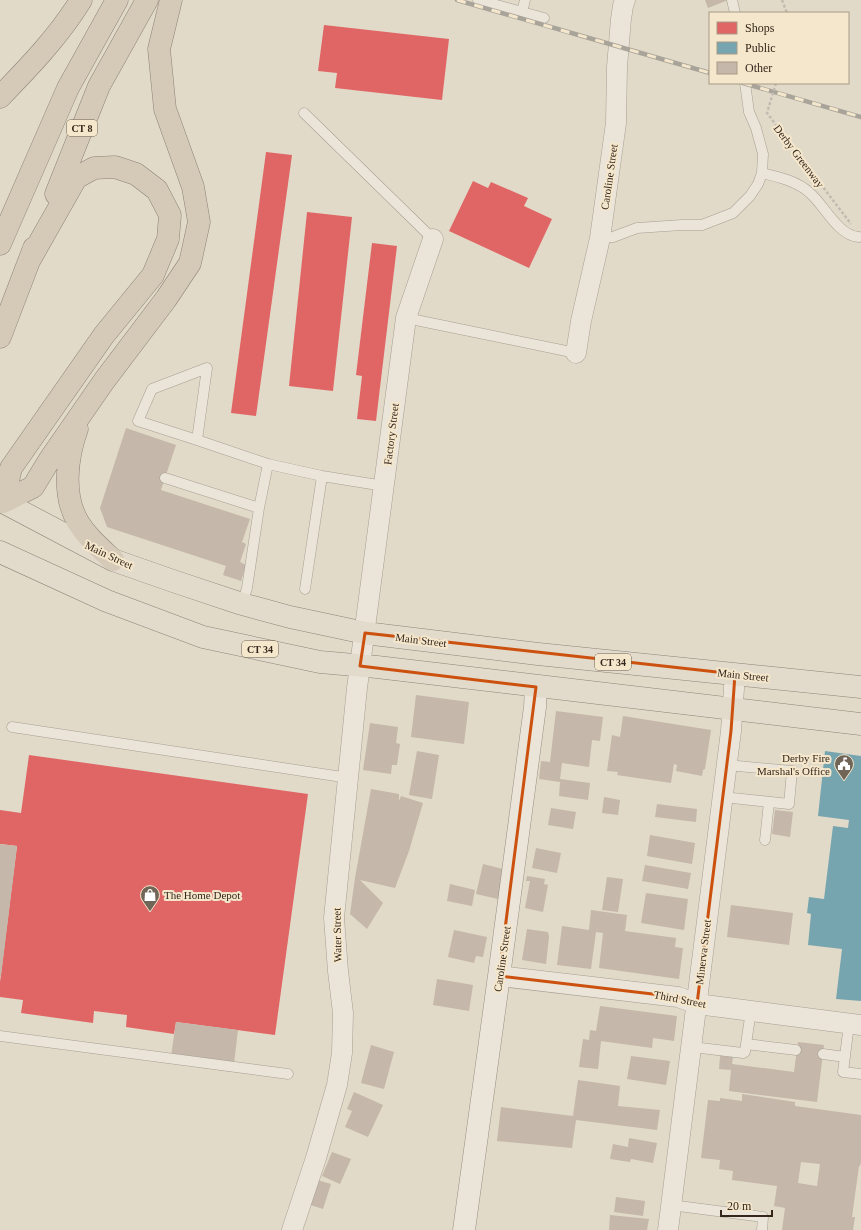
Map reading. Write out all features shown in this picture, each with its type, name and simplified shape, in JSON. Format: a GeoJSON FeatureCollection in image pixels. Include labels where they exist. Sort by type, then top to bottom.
{"type":"FeatureCollection","features":[{"type":"Feature","properties":{"kind":"highway","name":"CT 8"},"geometry":{"type":"LineString","coordinates":[[0,244],[68,88],[117,0]]}},
{"type":"Feature","properties":{"kind":"highway","name":"CT 8"},"geometry":{"type":"LineString","coordinates":[[0,337],[99,86],[147,0]]}},
{"type":"Feature","properties":{"kind":"highway"},"geometry":{"type":"LineString","coordinates":[[3,502],[33,487],[50,459],[104,381],[166,299],[190,263],[199,222],[193,187],[165,109],[159,49],[172,0]]}},
{"type":"Feature","properties":{"kind":"highway"},"geometry":{"type":"LineString","coordinates":[[0,97],[28,68],[70,19],[80,2]]}},
{"type":"Feature","properties":{"kind":"highway"},"geometry":{"type":"LineString","coordinates":[[3,502],[11,468],[104,335],[153,275],[168,239],[170,215],[157,190],[136,174],[115,167],[94,168],[76,178],[29,261]]}},
{"type":"Feature","properties":{"kind":"highway"},"geometry":{"type":"LineString","coordinates":[[86,408],[76,430],[70,460],[68,489],[70,504],[77,521],[90,538],[113,560]]}},
{"type":"Feature","properties":{"kind":"main road","name":"Main Street"},"geometry":{"type":"LineString","coordinates":[[3,502],[113,560],[242,604],[290,617],[365,634],[531,653],[861,687]]}},
{"type":"Feature","properties":{"kind":"main road","name":"CT 34"},"geometry":{"type":"LineString","coordinates":[[0,552],[107,600],[203,637],[320,662],[861,724]]}},
{"type":"Feature","properties":{"kind":"main road","name":"Caroline Street"},"geometry":{"type":"LineString","coordinates":[[464,1230],[534,715],[536,687]]}},
{"type":"Feature","properties":{"kind":"street","name":"Caroline Street"},"geometry":{"type":"LineString","coordinates":[[576,353],[581,321],[600,238],[616,123],[617,67],[621,19],[625,0]]}},
{"type":"Feature","properties":{"kind":"street","name":"Factory Street"},"geometry":{"type":"LineString","coordinates":[[365,634],[406,318],[433,239]]}},
{"type":"Feature","properties":{"kind":"street","name":"Water Street"},"geometry":{"type":"LineString","coordinates":[[292,1230],[316,1158],[337,1085],[342,1053],[343,1013],[334,918],[360,666],[365,634]]}},
{"type":"Feature","properties":{"kind":"street","name":"Minerva Street"},"geometry":{"type":"LineString","coordinates":[[668,1230],[727,765],[735,674]]}},
{"type":"Feature","properties":{"kind":"street","name":"Third Street"},"geometry":{"type":"LineString","coordinates":[[499,976],[678,997],[697,1004],[855,1024]]}},
{"type":"Feature","properties":{"kind":"lane"},"geometry":{"type":"LineString","coordinates":[[478,0],[544,18]]}},
{"type":"Feature","properties":{"kind":"lane"},"geometry":{"type":"LineString","coordinates":[[522,12],[525,0]]}},
{"type":"Feature","properties":{"kind":"lane"},"geometry":{"type":"LineString","coordinates":[[732,0],[735,12]]}},
{"type":"Feature","properties":{"kind":"lane"},"geometry":{"type":"LineString","coordinates":[[600,238],[613,237],[637,228],[702,225],[733,213],[750,196],[758,184],[762,173],[763,154],[756,128],[749,112],[745,84]]}},
{"type":"Feature","properties":{"kind":"lane"},"geometry":{"type":"LineString","coordinates":[[304,112],[433,239]]}},
{"type":"Feature","properties":{"kind":"lane"},"geometry":{"type":"LineString","coordinates":[[762,173],[781,178],[800,186],[810,193],[845,233],[859,238]]}},
{"type":"Feature","properties":{"kind":"lane"},"geometry":{"type":"LineString","coordinates":[[406,318],[576,353]]}},
{"type":"Feature","properties":{"kind":"lane"},"geometry":{"type":"LineString","coordinates":[[197,440],[207,368],[152,389],[138,421],[268,464],[322,476],[384,486]]}},
{"type":"Feature","properties":{"kind":"lane"},"geometry":{"type":"LineString","coordinates":[[242,604],[247,588],[259,508],[268,464]]}},
{"type":"Feature","properties":{"kind":"lane"},"geometry":{"type":"LineString","coordinates":[[305,589],[322,476]]}},
{"type":"Feature","properties":{"kind":"lane"},"geometry":{"type":"LineString","coordinates":[[165,478],[259,508]]}},
{"type":"Feature","properties":{"kind":"lane"},"geometry":{"type":"LineString","coordinates":[[12,727],[349,778]]}},
{"type":"Feature","properties":{"kind":"lane"},"geometry":{"type":"LineString","coordinates":[[723,797],[788,804],[792,771],[727,765]]}},
{"type":"Feature","properties":{"kind":"lane"},"geometry":{"type":"LineString","coordinates":[[765,840],[769,802]]}},
{"type":"Feature","properties":{"kind":"lane"},"geometry":{"type":"LineString","coordinates":[[692,1047],[745,1052],[751,1011]]}},
{"type":"Feature","properties":{"kind":"lane"},"geometry":{"type":"LineString","coordinates":[[855,1024],[845,1057],[843,1072],[861,1074]]}},
{"type":"Feature","properties":{"kind":"lane"},"geometry":{"type":"LineString","coordinates":[[0,1036],[288,1074]]}},
{"type":"Feature","properties":{"kind":"lane"},"geometry":{"type":"LineString","coordinates":[[746,1044],[796,1050]]}},
{"type":"Feature","properties":{"kind":"lane"},"geometry":{"type":"LineString","coordinates":[[823,1054],[845,1057]]}},
{"type":"Feature","properties":{"kind":"lane"},"geometry":{"type":"LineString","coordinates":[[671,1205],[763,1217],[762,1230]]}},
{"type":"Feature","properties":{"kind":"path"},"geometry":{"type":"LineString","coordinates":[[782,0],[787,12]]}},
{"type":"Feature","properties":{"kind":"path","name":"Derby Greenway"},"geometry":{"type":"LineString","coordinates":[[776,84],[768,113],[851,224]]}},
{"type":"Feature","properties":{"kind":"highlighted area"},"geometry":{"type":"Polygon","coordinates":[[[365,633],[735,674],[731,731],[697,1004],[678,997],[499,976],[536,687],[360,666],[365,633]]]}},
{"type":"Feature","properties":{"kind":"building: Shops"},"geometry":{"type":"Polygon","coordinates":[[[324,25],[449,39],[442,100],[335,88],[337,73],[318,71],[324,25]]]}},
{"type":"Feature","properties":{"kind":"building: Shops"},"geometry":{"type":"Polygon","coordinates":[[[266,152],[292,155],[256,416],[231,413],[266,152]]]}},
{"type":"Feature","properties":{"kind":"building: Shops"},"geometry":{"type":"Polygon","coordinates":[[[473,181],[488,188],[491,182],[528,198],[524,206],[552,219],[529,268],[449,231],[473,181]]]}},
{"type":"Feature","properties":{"kind":"building: Shops"},"geometry":{"type":"Polygon","coordinates":[[[307,212],[352,217],[333,391],[289,386],[307,212]]]}},
{"type":"Feature","properties":{"kind":"building: Shops"},"geometry":{"type":"Polygon","coordinates":[[[372,243],[397,246],[376,421],[357,419],[362,376],[356,375],[372,243]]]}},
{"type":"Feature","properties":{"kind":"building: Shops","name":"The Home Depot"},"geometry":{"type":"Polygon","coordinates":[[[29,755],[308,794],[275,1035],[176,1022],[174,1034],[126,1027],[127,1015],[94,1011],[93,1023],[21,1013],[23,1000],[0,997],[0,982],[17,846],[0,844],[0,810],[21,813],[29,755]]]}},
{"type":"Feature","properties":{"kind":"building: Public"},"geometry":{"type":"Polygon","coordinates":[[[825,751],[861,756],[861,1001],[836,999],[842,949],[808,945],[811,914],[807,913],[809,897],[824,899],[833,826],[848,828],[849,820],[818,816],[825,751]]]}},
{"type":"Feature","properties":{"kind":"building: Other"},"geometry":{"type":"Polygon","coordinates":[[[705,0],[728,0],[708,8],[705,0]]]}},
{"type":"Feature","properties":{"kind":"building: Other"},"geometry":{"type":"Polygon","coordinates":[[[126,428],[176,445],[161,490],[250,519],[242,542],[246,544],[240,562],[246,565],[241,581],[223,575],[226,566],[107,527],[100,508],[126,428]]]}},
{"type":"Feature","properties":{"kind":"building: Other"},"geometry":{"type":"Polygon","coordinates":[[[416,695],[469,702],[464,744],[411,737],[416,695]]]}},
{"type":"Feature","properties":{"kind":"building: Other"},"geometry":{"type":"Polygon","coordinates":[[[556,711],[603,717],[600,741],[592,740],[589,767],[562,763],[560,779],[590,783],[588,800],[559,796],[560,782],[539,779],[541,761],[550,762],[556,711]]]}},
{"type":"Feature","properties":{"kind":"building: Other"},"geometry":{"type":"Polygon","coordinates":[[[623,716],[711,730],[705,769],[703,770],[702,776],[676,771],[677,765],[674,764],[671,783],[617,775],[618,772],[607,771],[612,735],[620,737],[623,716]]]}},
{"type":"Feature","properties":{"kind":"building: Other"},"geometry":{"type":"Polygon","coordinates":[[[370,723],[398,727],[396,743],[400,744],[397,765],[392,765],[391,774],[363,770],[370,723]]]}},
{"type":"Feature","properties":{"kind":"building: Other"},"geometry":{"type":"Polygon","coordinates":[[[417,751],[439,755],[432,799],[409,795],[417,751]]]}},
{"type":"Feature","properties":{"kind":"building: Other"},"geometry":{"type":"Polygon","coordinates":[[[371,789],[399,794],[399,801],[401,796],[423,803],[409,851],[395,888],[360,880],[383,903],[367,929],[350,914],[371,789]]]}},
{"type":"Feature","properties":{"kind":"building: Other"},"geometry":{"type":"Polygon","coordinates":[[[604,797],[620,800],[618,815],[602,813],[604,797]]]}},
{"type":"Feature","properties":{"kind":"building: Other"},"geometry":{"type":"Polygon","coordinates":[[[657,804],[697,809],[696,822],[655,817],[657,804]]]}},
{"type":"Feature","properties":{"kind":"building: Other"},"geometry":{"type":"Polygon","coordinates":[[[551,808],[576,812],[573,829],[548,825],[551,808]]]}},
{"type":"Feature","properties":{"kind":"building: Other"},"geometry":{"type":"Polygon","coordinates":[[[775,810],[793,812],[790,837],[772,834],[775,810]]]}},
{"type":"Feature","properties":{"kind":"building: Other"},"geometry":{"type":"Polygon","coordinates":[[[650,835],[695,843],[692,864],[647,856],[650,835]]]}},
{"type":"Feature","properties":{"kind":"building: Other"},"geometry":{"type":"Polygon","coordinates":[[[0,844],[17,846],[1,976],[0,976],[0,844]]]}},
{"type":"Feature","properties":{"kind":"building: Other"},"geometry":{"type":"Polygon","coordinates":[[[536,848],[561,853],[557,873],[532,868],[536,848]]]}},
{"type":"Feature","properties":{"kind":"building: Other"},"geometry":{"type":"Polygon","coordinates":[[[483,864],[507,870],[502,900],[476,894],[483,864]]]}},
{"type":"Feature","properties":{"kind":"building: Other"},"geometry":{"type":"Polygon","coordinates":[[[645,865],[691,873],[688,889],[642,881],[645,865]]]}},
{"type":"Feature","properties":{"kind":"building: Other"},"geometry":{"type":"Polygon","coordinates":[[[527,876],[545,879],[544,884],[548,885],[543,912],[525,908],[530,881],[526,881],[527,876]]]}},
{"type":"Feature","properties":{"kind":"building: Other"},"geometry":{"type":"Polygon","coordinates":[[[607,877],[623,879],[618,912],[602,910],[607,877]]]}},
{"type":"Feature","properties":{"kind":"building: Other"},"geometry":{"type":"Polygon","coordinates":[[[450,884],[475,890],[472,906],[447,901],[450,884]]]}},
{"type":"Feature","properties":{"kind":"building: Other"},"geometry":{"type":"Polygon","coordinates":[[[646,893],[688,899],[684,930],[641,923],[646,893]]]}},
{"type":"Feature","properties":{"kind":"building: Other"},"geometry":{"type":"Polygon","coordinates":[[[731,905],[793,913],[789,945],[727,937],[731,905]]]}},
{"type":"Feature","properties":{"kind":"building: Other"},"geometry":{"type":"Polygon","coordinates":[[[591,910],[627,915],[625,931],[676,938],[675,947],[683,948],[679,979],[599,968],[603,933],[596,932],[591,969],[557,965],[562,926],[589,930],[591,910]]]}},
{"type":"Feature","properties":{"kind":"building: Other"},"geometry":{"type":"Polygon","coordinates":[[[527,929],[548,932],[549,937],[546,964],[522,960],[527,929]]]}},
{"type":"Feature","properties":{"kind":"building: Other"},"geometry":{"type":"Polygon","coordinates":[[[454,930],[487,937],[483,957],[476,956],[474,963],[448,957],[454,930]]]}},
{"type":"Feature","properties":{"kind":"building: Other"},"geometry":{"type":"Polygon","coordinates":[[[437,979],[473,985],[469,1011],[433,1005],[437,979]]]}},
{"type":"Feature","properties":{"kind":"building: Other"},"geometry":{"type":"Polygon","coordinates":[[[600,1006],[677,1016],[674,1041],[653,1038],[652,1048],[601,1041],[598,1069],[579,1067],[583,1039],[589,1040],[590,1030],[596,1031],[600,1006]]]}},
{"type":"Feature","properties":{"kind":"building: Other"},"geometry":{"type":"Polygon","coordinates":[[[176,1022],[238,1030],[233,1072],[170,1063],[176,1022]]]}},
{"type":"Feature","properties":{"kind":"building: Other"},"geometry":{"type":"Polygon","coordinates":[[[798,1042],[824,1045],[817,1102],[729,1091],[731,1070],[719,1069],[720,1056],[733,1057],[732,1064],[794,1072],[798,1042]]]}},
{"type":"Feature","properties":{"kind":"building: Other"},"geometry":{"type":"Polygon","coordinates":[[[371,1045],[394,1052],[384,1089],[361,1083],[371,1045]]]}},
{"type":"Feature","properties":{"kind":"building: Other"},"geometry":{"type":"Polygon","coordinates":[[[631,1056],[670,1061],[666,1085],[627,1079],[631,1056]]]}},
{"type":"Feature","properties":{"kind":"building: Other"},"geometry":{"type":"Polygon","coordinates":[[[578,1080],[620,1086],[618,1106],[660,1110],[657,1130],[576,1120],[572,1148],[497,1141],[501,1107],[573,1116],[578,1080]]]}},
{"type":"Feature","properties":{"kind":"building: Other"},"geometry":{"type":"Polygon","coordinates":[[[354,1092],[383,1105],[368,1137],[345,1127],[352,1111],[347,1109],[354,1092]]]}},
{"type":"Feature","properties":{"kind":"building: Other"},"geometry":{"type":"Polygon","coordinates":[[[742,1094],[795,1102],[795,1106],[861,1115],[861,1162],[859,1166],[852,1217],[855,1217],[853,1230],[782,1230],[785,1208],[774,1206],[777,1186],[732,1180],[733,1171],[719,1169],[720,1160],[701,1158],[708,1100],[720,1101],[720,1098],[742,1101],[742,1094]],[[801,1162],[798,1183],[817,1186],[820,1164],[801,1162]]]}},
{"type":"Feature","properties":{"kind":"building: Other"},"geometry":{"type":"Polygon","coordinates":[[[629,1138],[657,1143],[653,1163],[631,1159],[630,1162],[610,1159],[613,1144],[628,1147],[629,1138]]]}},
{"type":"Feature","properties":{"kind":"building: Other"},"geometry":{"type":"Polygon","coordinates":[[[332,1152],[351,1159],[340,1184],[322,1176],[332,1152]]]}},
{"type":"Feature","properties":{"kind":"building: Other"},"geometry":{"type":"Polygon","coordinates":[[[314,1179],[331,1184],[323,1209],[307,1204],[314,1179]]]}},
{"type":"Feature","properties":{"kind":"building: Other"},"geometry":{"type":"Polygon","coordinates":[[[616,1197],[645,1201],[643,1216],[614,1212],[616,1197]]]}},
{"type":"Feature","properties":{"kind":"building: Other"},"geometry":{"type":"Polygon","coordinates":[[[610,1215],[649,1219],[647,1230],[609,1230],[610,1215]]]}},
{"type":"Feature","properties":{"kind":"railway"},"geometry":{"type":"LineString","coordinates":[[457,0],[709,73]]}},
{"type":"Feature","properties":{"kind":"railway"},"geometry":{"type":"LineString","coordinates":[[746,84],[861,117]]}},
{"type":"Feature","properties":{"kind":"place","name":"Derby Fire Marshal's Office"},"geometry":{"type":"Point","coordinates":[844,781]}},
{"type":"Feature","properties":{"kind":"place","name":"The Home Depot"},"geometry":{"type":"Point","coordinates":[150,912]}}]}
